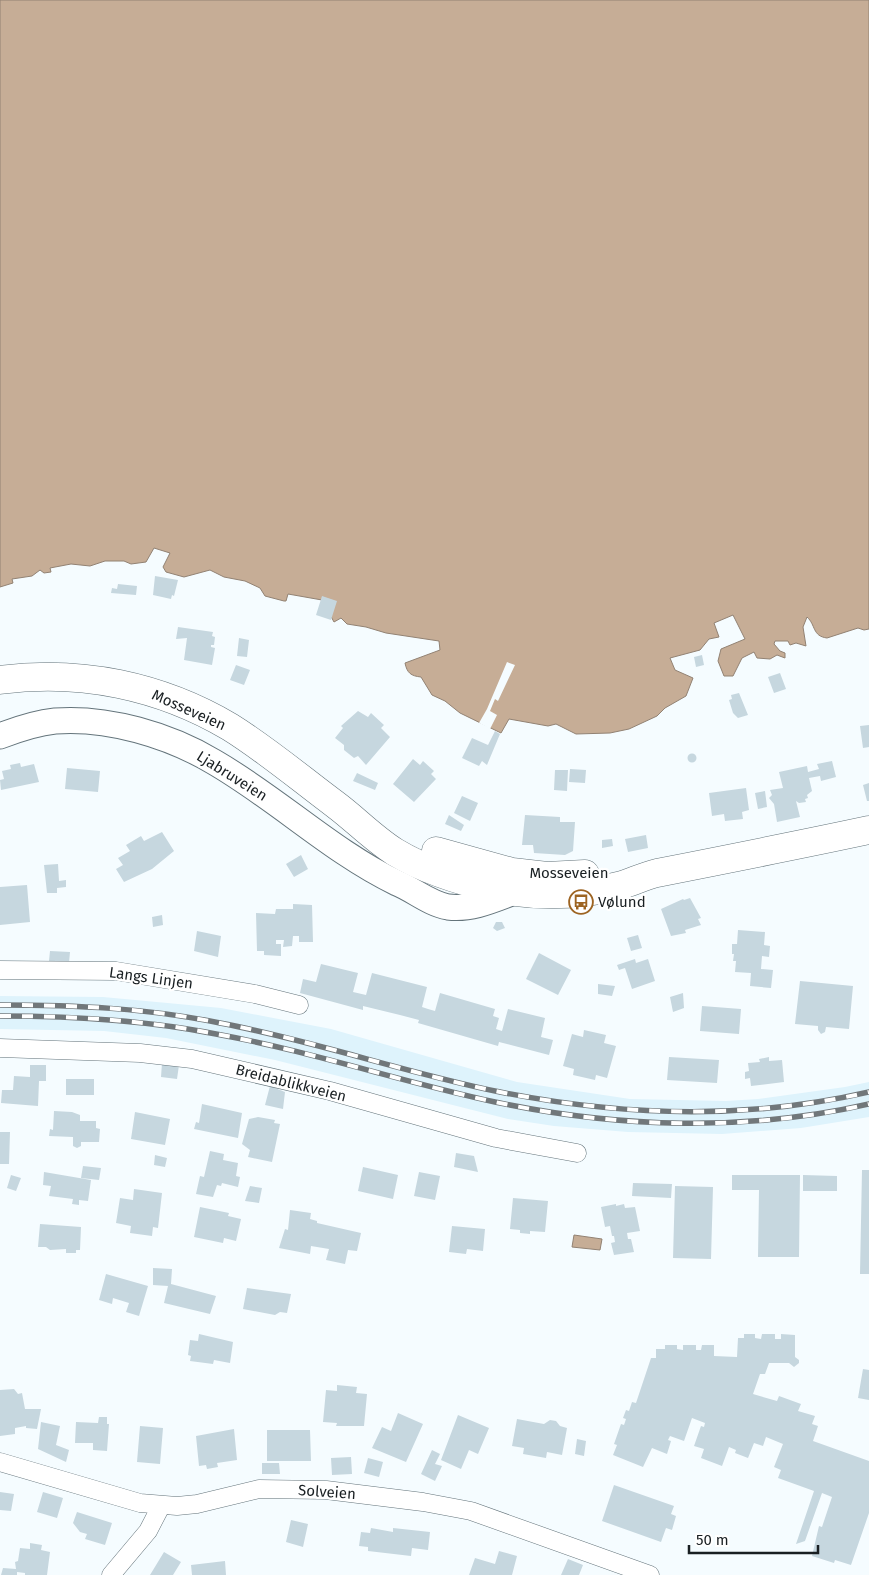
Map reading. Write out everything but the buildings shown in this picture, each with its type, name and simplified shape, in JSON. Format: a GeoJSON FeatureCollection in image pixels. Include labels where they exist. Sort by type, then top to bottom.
{"type":"FeatureCollection","features":[{"type":"Feature","properties":{"kind":"highway","name":"Mosseveien"},"geometry":{"type":"LineString","coordinates":[[0,680],[30,677],[81,678],[127,686],[168,697],[230,728],[351,816],[439,852],[514,892],[546,895],[579,893],[623,884],[646,876],[869,830]]}},
{"type":"Feature","properties":{"kind":"highway","name":"Mosseveien"},"geometry":{"type":"LineString","coordinates":[[483,875],[512,872],[547,876],[621,873],[646,876]]}},
{"type":"Feature","properties":{"kind":"street","name":"Ljabruveien"},"geometry":{"type":"LineString","coordinates":[[0,736],[40,723],[68,721],[117,726],[160,738],[213,760],[360,863],[438,905],[455,908],[480,904],[514,892]]}},
{"type":"Feature","properties":{"kind":"street","name":"Ljabruveien"},"geometry":{"type":"LineString","coordinates":[[414,892],[454,892],[483,875]]}},
{"type":"Feature","properties":{"kind":"street","name":"Langs Linjen"},"geometry":{"type":"LineString","coordinates":[[0,970],[116,971],[255,994],[299,1005]]}},
{"type":"Feature","properties":{"kind":"street","name":"Breidablikkveien"},"geometry":{"type":"LineString","coordinates":[[0,1048],[130,1053],[192,1059],[330,1091],[496,1138],[577,1153]]}},
{"type":"Feature","properties":{"kind":"street","name":"Solveien"},"geometry":{"type":"LineString","coordinates":[[0,1462],[140,1503],[161,1506],[197,1504],[259,1489],[326,1490],[423,1502],[471,1511],[650,1575]]}},
{"type":"Feature","properties":{"kind":"street"},"geometry":{"type":"LineString","coordinates":[[111,1575],[148,1531],[161,1506]]}},
{"type":"Feature","properties":{"kind":"shaded area"},"geometry":{"type":"Polygon","coordinates":[[[0,0],[869,0],[869,629],[858,628],[827,638],[816,633],[807,617],[803,627],[806,646],[796,643],[790,645],[788,641],[775,641],[774,644],[780,651],[785,653],[785,658],[777,655],[770,659],[757,658],[754,652],[742,658],[733,676],[724,676],[718,661],[721,649],[745,639],[733,615],[714,623],[719,637],[709,639],[700,650],[670,658],[675,670],[693,678],[686,696],[665,708],[657,716],[629,729],[610,733],[576,734],[556,724],[548,726],[509,719],[501,733],[460,713],[445,701],[432,695],[421,677],[408,672],[405,663],[440,650],[439,641],[386,633],[347,624],[341,618],[334,622],[322,600],[288,594],[286,601],[284,601],[265,596],[260,588],[245,581],[224,577],[210,570],[184,577],[166,572],[163,567],[170,553],[154,548],[146,562],[131,564],[124,561],[105,561],[90,566],[71,564],[50,568],[51,572],[44,573],[40,570],[32,576],[12,579],[13,583],[0,587],[0,0]]]}},
{"type":"Feature","properties":{"kind":"shaded area"},"geometry":{"type":"Polygon","coordinates":[[[0,996],[103,997],[221,1008],[331,1029],[517,1082],[630,1099],[726,1101],[758,1099],[869,1082],[869,1117],[801,1128],[722,1134],[628,1132],[554,1126],[508,1119],[275,1060],[166,1038],[104,1031],[0,1029],[0,996]]]}},
{"type":"Feature","properties":{"kind":"shaded area"},"geometry":{"type":"Polygon","coordinates":[[[574,1235],[602,1239],[600,1250],[572,1247],[574,1235]]]}},
{"type":"Feature","properties":{"kind":"pier"},"geometry":{"type":"Polygon","coordinates":[[[507,662],[515,665],[498,701],[495,699],[490,711],[497,715],[490,729],[479,723],[507,662]]]}},
{"type":"Feature","properties":{"kind":"railway"},"geometry":{"type":"LineString","coordinates":[[0,1005],[111,1008],[193,1018],[255,1030],[430,1076],[500,1092],[592,1106],[684,1112],[731,1111],[823,1101],[869,1092]]}},
{"type":"Feature","properties":{"kind":"railway"},"geometry":{"type":"LineString","coordinates":[[0,1016],[108,1020],[189,1029],[286,1049],[495,1102],[541,1111],[588,1117],[635,1121],[729,1123],[823,1113],[869,1104]]}},
{"type":"Feature","properties":{"kind":"place","name":"Vølund"},"geometry":{"type":"Point","coordinates":[581,902]}}]}
